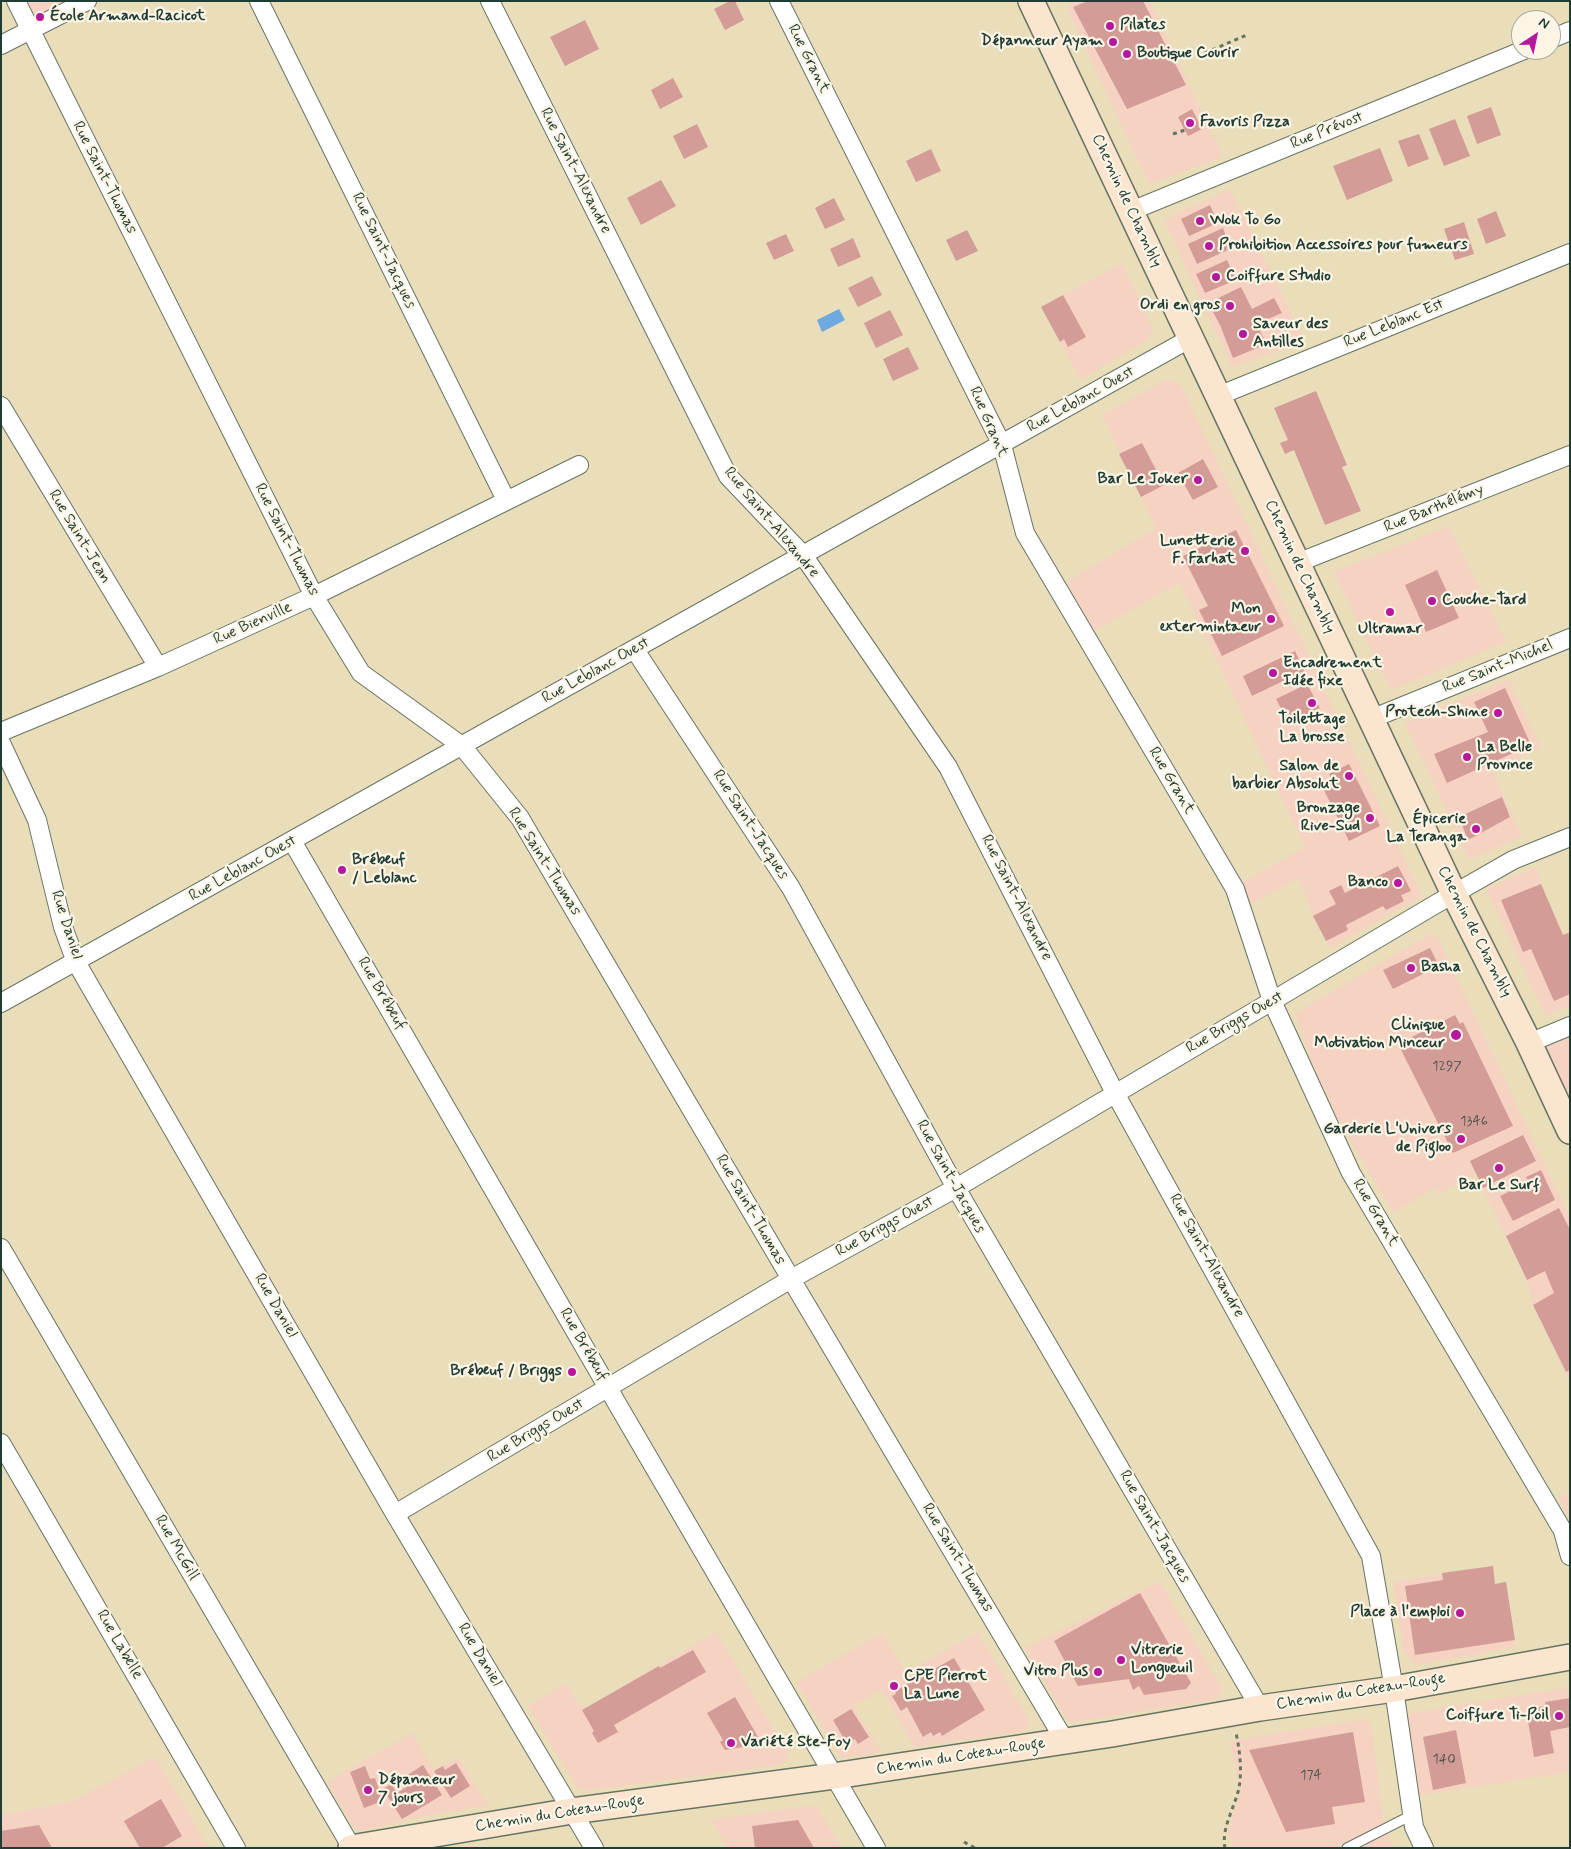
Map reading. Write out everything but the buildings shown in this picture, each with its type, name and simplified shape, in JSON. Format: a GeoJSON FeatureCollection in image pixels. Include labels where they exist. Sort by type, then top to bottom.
{"type":"FeatureCollection","features":[{"type":"Feature","properties":{"kind":"main road","name":"Chemin de Chambly"},"geometry":{"type":"LineString","coordinates":[[1031,1],[1454,894],[1529,1042],[1570,1131]]}},
{"type":"Feature","properties":{"kind":"main road","name":"Chemin du Coteau-Rouge"},"geometry":{"type":"LineString","coordinates":[[351,1848],[572,1811],[834,1776],[1066,1741],[1260,1708],[1394,1689],[1570,1657]]}},
{"type":"Feature","properties":{"kind":"street","name":"Rue Saint-Thomas"},"geometry":{"type":"LineString","coordinates":[[16,1],[314,596],[361,673],[462,746],[520,818],[1066,1741]]}},
{"type":"Feature","properties":{"kind":"street"},"geometry":{"type":"LineString","coordinates":[[1,45],[87,1]]}},
{"type":"Feature","properties":{"kind":"street","name":"Rue Saint-Jacques"},"geometry":{"type":"LineString","coordinates":[[259,1],[506,500]]}},
{"type":"Feature","properties":{"kind":"street","name":"Rue Saint-Alexandre"},"geometry":{"type":"LineString","coordinates":[[490,1],[728,476],[804,556],[948,767],[1115,1093],[1371,1556],[1394,1689],[1414,1827],[1424,1848]]}},
{"type":"Feature","properties":{"kind":"street","name":"Rue Grant"},"geometry":{"type":"LineString","coordinates":[[779,1],[1002,445],[1025,533],[1235,889],[1272,1001],[1351,1172],[1563,1531],[1570,1556]]}},
{"type":"Feature","properties":{"kind":"street","name":"Rue Prévost"},"geometry":{"type":"LineString","coordinates":[[1131,211],[1511,55]]}},
{"type":"Feature","properties":{"kind":"street","name":"Rue Leblanc Est"},"geometry":{"type":"LineString","coordinates":[[1218,396],[1570,253]]}},
{"type":"Feature","properties":{"kind":"street","name":"Rue Leblanc Ouest"},"geometry":{"type":"LineString","coordinates":[[1,1003],[804,556],[1191,338]]}},
{"type":"Feature","properties":{"kind":"street","name":"Rue Saint-Jean"},"geometry":{"type":"LineString","coordinates":[[1,406],[158,667]]}},
{"type":"Feature","properties":{"kind":"street","name":"Rue Barthélémy"},"geometry":{"type":"LineString","coordinates":[[1297,563],[1570,455]]}},
{"type":"Feature","properties":{"kind":"street","name":"Rue Bienville"},"geometry":{"type":"LineString","coordinates":[[1,732],[158,667],[314,596],[580,465]]}},
{"type":"Feature","properties":{"kind":"street","name":"Rue Saint-Michel"},"geometry":{"type":"LineString","coordinates":[[1371,719],[1570,638]]}},
{"type":"Feature","properties":{"kind":"street","name":"Rue Saint-Jacques"},"geometry":{"type":"LineString","coordinates":[[635,650],[792,888],[956,1188],[1260,1708]]}},
{"type":"Feature","properties":{"kind":"street","name":"Rue Daniel"},"geometry":{"type":"LineString","coordinates":[[1,743],[37,820],[63,927],[76,962],[395,1514],[594,1848]]}},
{"type":"Feature","properties":{"kind":"street","name":"Rue Briggs Ouest"},"geometry":{"type":"LineString","coordinates":[[395,1514],[791,1279],[956,1188],[1513,860],[1570,837]]}},
{"type":"Feature","properties":{"kind":"street","name":"Rue Brébeuf"},"geometry":{"type":"LineString","coordinates":[[292,841],[876,1848]]}},
{"type":"Feature","properties":{"kind":"street"},"geometry":{"type":"LineString","coordinates":[[1529,1042],[1570,1026]]}},
{"type":"Feature","properties":{"kind":"street","name":"Rue McGill"},"geometry":{"type":"LineString","coordinates":[[1,1248],[351,1848]]}},
{"type":"Feature","properties":{"kind":"street","name":"Rue Labelle"},"geometry":{"type":"LineString","coordinates":[[1,1443],[236,1848]]}},
{"type":"Feature","properties":{"kind":"lane"},"geometry":{"type":"LineString","coordinates":[[1347,1848],[1412,1815]]}},
{"type":"Feature","properties":{"kind":"path"},"geometry":{"type":"LineString","coordinates":[[1205,53],[1249,34]]}},
{"type":"Feature","properties":{"kind":"path"},"geometry":{"type":"LineString","coordinates":[[1173,134],[1185,130]]}},
{"type":"Feature","properties":{"kind":"path"},"geometry":{"type":"LineString","coordinates":[[1225,1848],[1224,1835],[1238,1789],[1240,1771],[1239,1746],[1232,1713]]}},
{"type":"Feature","properties":{"kind":"path"},"geometry":{"type":"LineString","coordinates":[[964,1842],[975,1848]]}},
{"type":"Feature","properties":{"kind":"shaded area","name":"École Armand-Racicot"},"geometry":{"type":"Polygon","coordinates":[[[16,1],[87,1],[30,30],[16,1]]]}},
{"type":"Feature","properties":{"kind":"shaded area"},"geometry":{"type":"Polygon","coordinates":[[[1072,1],[1150,1],[1223,157],[1149,184],[1068,11],[1072,1]]]}},
{"type":"Feature","properties":{"kind":"shaded area"},"geometry":{"type":"Polygon","coordinates":[[[1230,189],[1305,342],[1232,367],[1164,220],[1230,189]]]}},
{"type":"Feature","properties":{"kind":"shaded area"},"geometry":{"type":"Polygon","coordinates":[[[1122,263],[1153,329],[1149,339],[1080,380],[1041,307],[1122,263]]]}},
{"type":"Feature","properties":{"kind":"shaded area"},"geometry":{"type":"Polygon","coordinates":[[[1168,379],[1180,383],[1422,896],[1331,948],[1313,916],[1299,878],[1250,904],[1241,883],[1305,847],[1180,583],[1093,631],[1066,582],[1156,528],[1102,415],[1168,379]]]}},
{"type":"Feature","properties":{"kind":"shaded area"},"geometry":{"type":"Polygon","coordinates":[[[1449,526],[1506,642],[1391,690],[1334,572],[1449,526]]]}},
{"type":"Feature","properties":{"kind":"shaded area"},"geometry":{"type":"Polygon","coordinates":[[[1509,679],[1541,748],[1492,770],[1522,837],[1469,859],[1405,723],[1509,679]]]}},
{"type":"Feature","properties":{"kind":"shaded area"},"geometry":{"type":"Polygon","coordinates":[[[1536,867],[1541,884],[1563,935],[1570,932],[1570,1006],[1546,1016],[1486,889],[1536,867]]]}},
{"type":"Feature","properties":{"kind":"shaded area"},"geometry":{"type":"Polygon","coordinates":[[[1436,934],[1570,1218],[1570,1382],[1533,1305],[1527,1280],[1476,1174],[1439,1194],[1435,1188],[1393,1213],[1330,1105],[1311,1060],[1296,1013],[1428,935],[1436,934]]]}},
{"type":"Feature","properties":{"kind":"shaded area"},"geometry":{"type":"Polygon","coordinates":[[[1570,1026],[1570,1131],[1529,1043],[1570,1026]]]}},
{"type":"Feature","properties":{"kind":"shaded area"},"geometry":{"type":"Polygon","coordinates":[[[1570,1492],[1570,1519],[1558,1498],[1570,1492]]]}},
{"type":"Feature","properties":{"kind":"shaded area","name":"Place à l'emploi"},"geometry":{"type":"Polygon","coordinates":[[[1493,1566],[1495,1584],[1506,1582],[1515,1647],[1415,1665],[1404,1652],[1393,1582],[1493,1566]]]}},
{"type":"Feature","properties":{"kind":"shaded area"},"geometry":{"type":"Polygon","coordinates":[[[1160,1581],[1221,1687],[1221,1693],[1217,1699],[1073,1722],[1066,1718],[1025,1648],[1160,1581]]]}},
{"type":"Feature","properties":{"kind":"shaded area"},"geometry":{"type":"Polygon","coordinates":[[[716,1632],[787,1752],[786,1761],[782,1765],[589,1790],[578,1789],[528,1706],[566,1683],[582,1710],[716,1632]]]}},
{"type":"Feature","properties":{"kind":"shaded area"},"geometry":{"type":"Polygon","coordinates":[[[978,1632],[1028,1719],[1028,1725],[1024,1731],[915,1747],[881,1690],[853,1706],[882,1752],[847,1758],[840,1757],[796,1682],[882,1633],[906,1673],[978,1632]]]}},
{"type":"Feature","properties":{"kind":"shaded area"},"geometry":{"type":"Polygon","coordinates":[[[1570,1687],[1570,1772],[1414,1796],[1406,1723],[1411,1713],[1570,1687]]]}},
{"type":"Feature","properties":{"kind":"shaded area"},"geometry":{"type":"Polygon","coordinates":[[[1365,1719],[1372,1727],[1383,1821],[1393,1848],[1234,1848],[1228,1834],[1240,1790],[1230,1741],[1365,1719]]]}},
{"type":"Feature","properties":{"kind":"shaded area"},"geometry":{"type":"Polygon","coordinates":[[[412,1733],[434,1771],[458,1757],[488,1805],[405,1820],[361,1831],[353,1827],[327,1782],[412,1733]]]}},
{"type":"Feature","properties":{"kind":"shaded area"},"geometry":{"type":"Polygon","coordinates":[[[155,1757],[209,1848],[1,1848],[1,1815],[71,1802],[155,1757]]]}},
{"type":"Feature","properties":{"kind":"shaded area"},"geometry":{"type":"Polygon","coordinates":[[[811,1806],[818,1808],[842,1848],[728,1848],[711,1819],[811,1806]]]}},
{"type":"Feature","properties":{"kind":"water"},"geometry":{"type":"Polygon","coordinates":[[[839,309],[845,320],[822,332],[817,320],[839,309]]]}},
{"type":"Feature","properties":{"kind":"place","name":"École Armand-Racicot"},"geometry":{"type":"Point","coordinates":[40,17]}},
{"type":"Feature","properties":{"kind":"place","name":"Pilates"},"geometry":{"type":"Point","coordinates":[1110,26]}},
{"type":"Feature","properties":{"kind":"place","name":"Dépanneur Ayam"},"geometry":{"type":"Point","coordinates":[1113,42]}},
{"type":"Feature","properties":{"kind":"place","name":"Boutique Courir"},"geometry":{"type":"Point","coordinates":[1127,54]}},
{"type":"Feature","properties":{"kind":"place","name":"Favoris Pizza"},"geometry":{"type":"Point","coordinates":[1190,123]}},
{"type":"Feature","properties":{"kind":"place","name":"Wok To Go"},"geometry":{"type":"Point","coordinates":[1200,221]}},
{"type":"Feature","properties":{"kind":"place","name":"Prohibition Accessoires pour fumeurs"},"geometry":{"type":"Point","coordinates":[1209,246]}},
{"type":"Feature","properties":{"kind":"place","name":"Coiffure Studio"},"geometry":{"type":"Point","coordinates":[1216,277]}},
{"type":"Feature","properties":{"kind":"place","name":"Ordi en gros"},"geometry":{"type":"Point","coordinates":[1230,306]}},
{"type":"Feature","properties":{"kind":"place","name":"Saveur des Antilles"},"geometry":{"type":"Point","coordinates":[1243,334]}},
{"type":"Feature","properties":{"kind":"place","name":"Bar Le Joker"},"geometry":{"type":"Point","coordinates":[1198,480]}},
{"type":"Feature","properties":{"kind":"place","name":"Lunetterie F. Farhat"},"geometry":{"type":"Point","coordinates":[1245,551]}},
{"type":"Feature","properties":{"kind":"place","name":"Couche-Tard"},"geometry":{"type":"Point","coordinates":[1432,601]}},
{"type":"Feature","properties":{"kind":"place","name":"Ultramar"},"geometry":{"type":"Point","coordinates":[1390,612]}},
{"type":"Feature","properties":{"kind":"place","name":"Mon extermintaeur"},"geometry":{"type":"Point","coordinates":[1271,619]}},
{"type":"Feature","properties":{"kind":"place","name":"Encadrement Idée fixe"},"geometry":{"type":"Point","coordinates":[1273,673]}},
{"type":"Feature","properties":{"kind":"place","name":"Toilettage La brosse"},"geometry":{"type":"Point","coordinates":[1312,703]}},
{"type":"Feature","properties":{"kind":"place","name":"Protech-Shine"},"geometry":{"type":"Point","coordinates":[1498,713]}},
{"type":"Feature","properties":{"kind":"place","name":"La Belle Province"},"geometry":{"type":"Point","coordinates":[1467,757]}},
{"type":"Feature","properties":{"kind":"place","name":"Salon de barbier Absolut"},"geometry":{"type":"Point","coordinates":[1349,776]}},
{"type":"Feature","properties":{"kind":"place","name":"Bronzage Rive-Sud"},"geometry":{"type":"Point","coordinates":[1370,818]}},
{"type":"Feature","properties":{"kind":"place","name":"Épicerie La Teranga"},"geometry":{"type":"Point","coordinates":[1476,829]}},
{"type":"Feature","properties":{"kind":"place","name":"Brébeuf / Leblanc"},"geometry":{"type":"Point","coordinates":[342,870]}},
{"type":"Feature","properties":{"kind":"place","name":"Banco"},"geometry":{"type":"Point","coordinates":[1398,883]}},
{"type":"Feature","properties":{"kind":"place","name":"Basha"},"geometry":{"type":"Point","coordinates":[1411,968]}},
{"type":"Feature","properties":{"kind":"place","name":"Clinique Motivation Minceur"},"geometry":{"type":"Point","coordinates":[1456,1035]}},
{"type":"Feature","properties":{"kind":"place","name":"Garderie L'Univers de Pigloo"},"geometry":{"type":"Point","coordinates":[1461,1139]}},
{"type":"Feature","properties":{"kind":"place","name":"Bar Le Surf"},"geometry":{"type":"Point","coordinates":[1499,1168]}},
{"type":"Feature","properties":{"kind":"place","name":"Brébeuf / Briggs"},"geometry":{"type":"Point","coordinates":[572,1372]}},
{"type":"Feature","properties":{"kind":"place","name":"Place à l'emploi"},"geometry":{"type":"Point","coordinates":[1460,1613]}},
{"type":"Feature","properties":{"kind":"place","name":"Vitrerie Longueuil"},"geometry":{"type":"Point","coordinates":[1121,1660]}},
{"type":"Feature","properties":{"kind":"place","name":"Vitro Plus"},"geometry":{"type":"Point","coordinates":[1098,1672]}},
{"type":"Feature","properties":{"kind":"place","name":"CPE Pierrot La Lune"},"geometry":{"type":"Point","coordinates":[894,1686]}},
{"type":"Feature","properties":{"kind":"place","name":"Coiffure Ti-Poil"},"geometry":{"type":"Point","coordinates":[1559,1716]}},
{"type":"Feature","properties":{"kind":"place","name":"Variété Ste-Foy"},"geometry":{"type":"Point","coordinates":[731,1743]}},
{"type":"Feature","properties":{"kind":"place","name":"Dépanneur 7 jours"},"geometry":{"type":"Point","coordinates":[368,1790]}}]}
